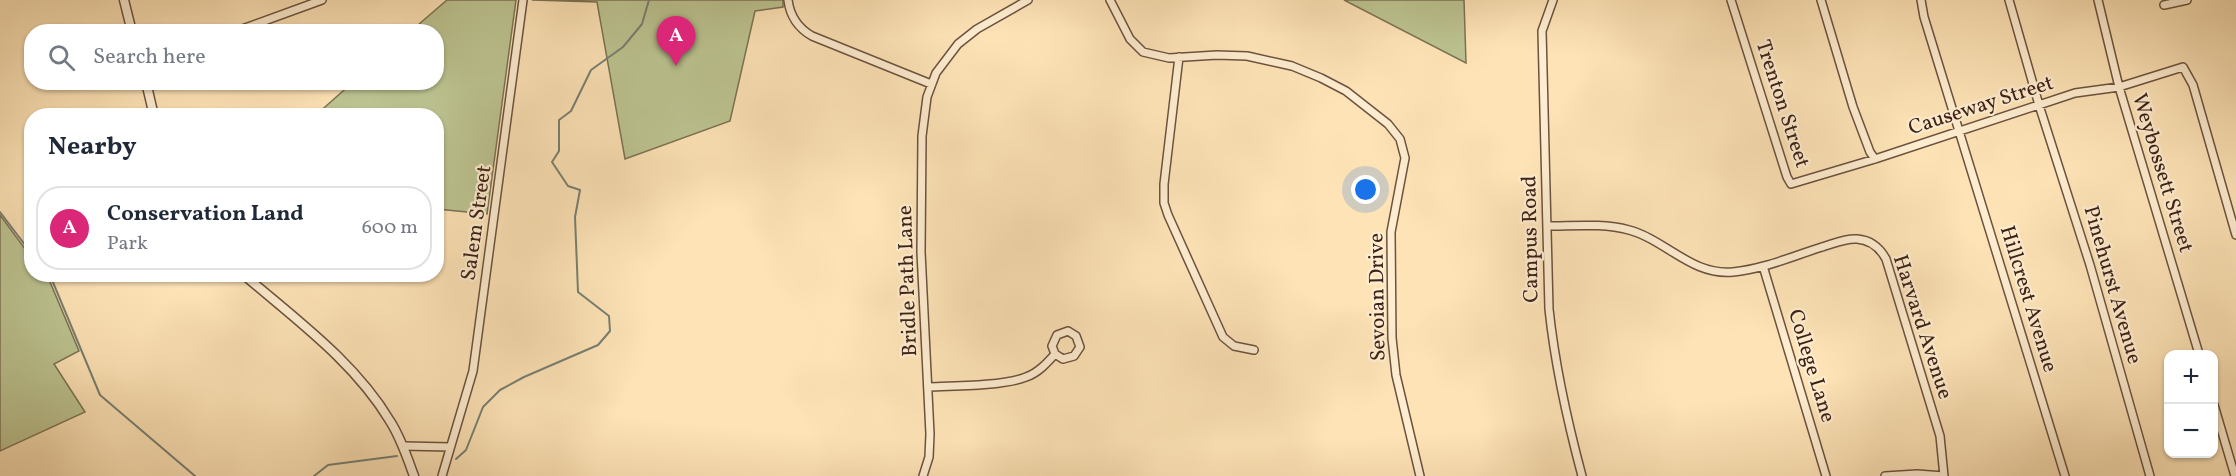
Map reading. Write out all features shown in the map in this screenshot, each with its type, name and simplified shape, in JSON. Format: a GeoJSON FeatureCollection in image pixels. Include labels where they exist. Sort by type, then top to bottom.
{"type":"FeatureCollection","features":[{"type":"Feature","properties":{"kind":"street"},"geometry":{"type":"LineString","coordinates":[[124,0],[130,24]]}},
{"type":"Feature","properties":{"kind":"street"},"geometry":{"type":"LineString","coordinates":[[256,24],[321,0]]}},
{"type":"Feature","properties":{"kind":"street","name":"Salem Street"},"geometry":{"type":"LineString","coordinates":[[442,476],[473,371],[523,0]]}},
{"type":"Feature","properties":{"kind":"street"},"geometry":{"type":"LineString","coordinates":[[788,0],[796,23],[812,36],[931,84]]}},
{"type":"Feature","properties":{"kind":"street","name":"Bridle Path Lane"},"geometry":{"type":"LineString","coordinates":[[924,476],[930,442],[921,267],[924,110],[931,84],[946,58],[967,36],[1028,0]]}},
{"type":"Feature","properties":{"kind":"street","name":"Sevoian Drive"},"geometry":{"type":"LineString","coordinates":[[1110,0],[1130,39],[1138,48],[1154,56],[1247,56],[1300,69],[1334,84],[1356,99],[1388,124],[1400,139],[1405,158],[1391,239],[1392,338],[1396,375],[1420,476]]}},
{"type":"Feature","properties":{"kind":"street","name":"Campus Road"},"geometry":{"type":"LineString","coordinates":[[1553,0],[1542,31],[1549,309],[1554,353],[1565,412],[1582,476]]}},
{"type":"Feature","properties":{"kind":"street","name":"Trenton Street"},"geometry":{"type":"LineString","coordinates":[[1731,0],[1791,184]]}},
{"type":"Feature","properties":{"kind":"street"},"geometry":{"type":"LineString","coordinates":[[1821,0],[1853,106],[1870,152],[1875,159]]}},
{"type":"Feature","properties":{"kind":"street","name":"Hillcrest Avenue"},"geometry":{"type":"LineString","coordinates":[[1921,0],[1924,17],[2065,476]]}},
{"type":"Feature","properties":{"kind":"street","name":"Pinehurst Avenue"},"geometry":{"type":"LineString","coordinates":[[2009,0],[2039,105],[2090,264],[2150,476]]}},
{"type":"Feature","properties":{"kind":"street","name":"Weybossett Street"},"geometry":{"type":"LineString","coordinates":[[2097,0],[2119,87],[2198,350]]}},
{"type":"Feature","properties":{"kind":"street"},"geometry":{"type":"LineString","coordinates":[[2164,5],[2187,0]]}},
{"type":"Feature","properties":{"kind":"street"},"geometry":{"type":"LineString","coordinates":[[1179,57],[1164,184],[1166,209],[1223,337],[1234,346],[1254,350]]}},
{"type":"Feature","properties":{"kind":"street","name":"Causeway Street"},"geometry":{"type":"LineString","coordinates":[[1791,184],[1875,159],[2075,93],[2119,87],[2183,67],[2193,85],[2236,235]]}},
{"type":"Feature","properties":{"kind":"street"},"geometry":{"type":"LineString","coordinates":[[148,90],[152,108]]}},
{"type":"Feature","properties":{"kind":"street","name":"Harvard Avenue"},"geometry":{"type":"LineString","coordinates":[[1547,226],[1594,226],[1630,230],[1653,239],[1698,267],[1718,272],[1742,271],[1763,266],[1852,239],[1864,240],[1879,249],[1886,259],[1940,436],[1944,476]]}},
{"type":"Feature","properties":{"kind":"street","name":"College Lane"},"geometry":{"type":"LineString","coordinates":[[1763,266],[1826,476]]}},
{"type":"Feature","properties":{"kind":"street"},"geometry":{"type":"LineString","coordinates":[[252,282],[341,360],[379,405],[403,446],[414,476]]}},
{"type":"Feature","properties":{"kind":"street"},"geometry":{"type":"LineString","coordinates":[[1068,332],[1078,338],[1079,349],[1074,356],[1063,359],[1055,354],[1052,346],[1057,335],[1068,332]]}},
{"type":"Feature","properties":{"kind":"street"},"geometry":{"type":"LineString","coordinates":[[928,387],[1019,380],[1035,373],[1055,354]]}},
{"type":"Feature","properties":{"kind":"street"},"geometry":{"type":"LineString","coordinates":[[2218,419],[2235,476]]}},
{"type":"Feature","properties":{"kind":"street"},"geometry":{"type":"LineString","coordinates":[[403,446],[450,447]]}},
{"type":"Feature","properties":{"kind":"street"},"geometry":{"type":"LineString","coordinates":[[1885,476],[1917,474],[1944,476]]}},
{"type":"Feature","properties":{"kind":"green space"},"geometry":{"type":"Polygon","coordinates":[[[447,0],[516,0],[487,214],[444,210],[444,108],[324,108],[344,90],[444,90],[444,24],[419,24],[447,0]]]}},
{"type":"Feature","properties":{"kind":"green space"},"geometry":{"type":"Polygon","coordinates":[[[532,0],[783,0],[783,7],[755,11],[730,121],[625,159],[597,2],[532,0]]]}},
{"type":"Feature","properties":{"kind":"green space"},"geometry":{"type":"Polygon","coordinates":[[[1344,0],[1464,0],[1466,63],[1344,0]]]}},
{"type":"Feature","properties":{"kind":"green space"},"geometry":{"type":"Polygon","coordinates":[[[0,215],[24,248],[24,282],[50,282],[79,351],[54,364],[85,412],[0,451],[0,215]]]}},
{"type":"Feature","properties":{"kind":"waterway"},"geometry":{"type":"LineString","coordinates":[[456,459],[466,450],[483,407],[500,390],[598,345],[610,331],[609,316],[578,292],[575,217],[580,190],[568,186],[552,162],[559,151],[559,120],[571,111],[591,70],[623,47],[642,24],[649,0]]}},
{"type":"Feature","properties":{"kind":"waterway"},"geometry":{"type":"LineString","coordinates":[[0,212],[24,244]]}},
{"type":"Feature","properties":{"kind":"waterway"},"geometry":{"type":"LineString","coordinates":[[53,282],[100,395],[195,476]]}},
{"type":"Feature","properties":{"kind":"waterway"},"geometry":{"type":"LineString","coordinates":[[314,476],[328,465],[397,456]]}},
{"type":"Feature","properties":{"kind":"place","name":"Conservation Land"},"geometry":{"type":"Point","coordinates":[676,66]}}]}
